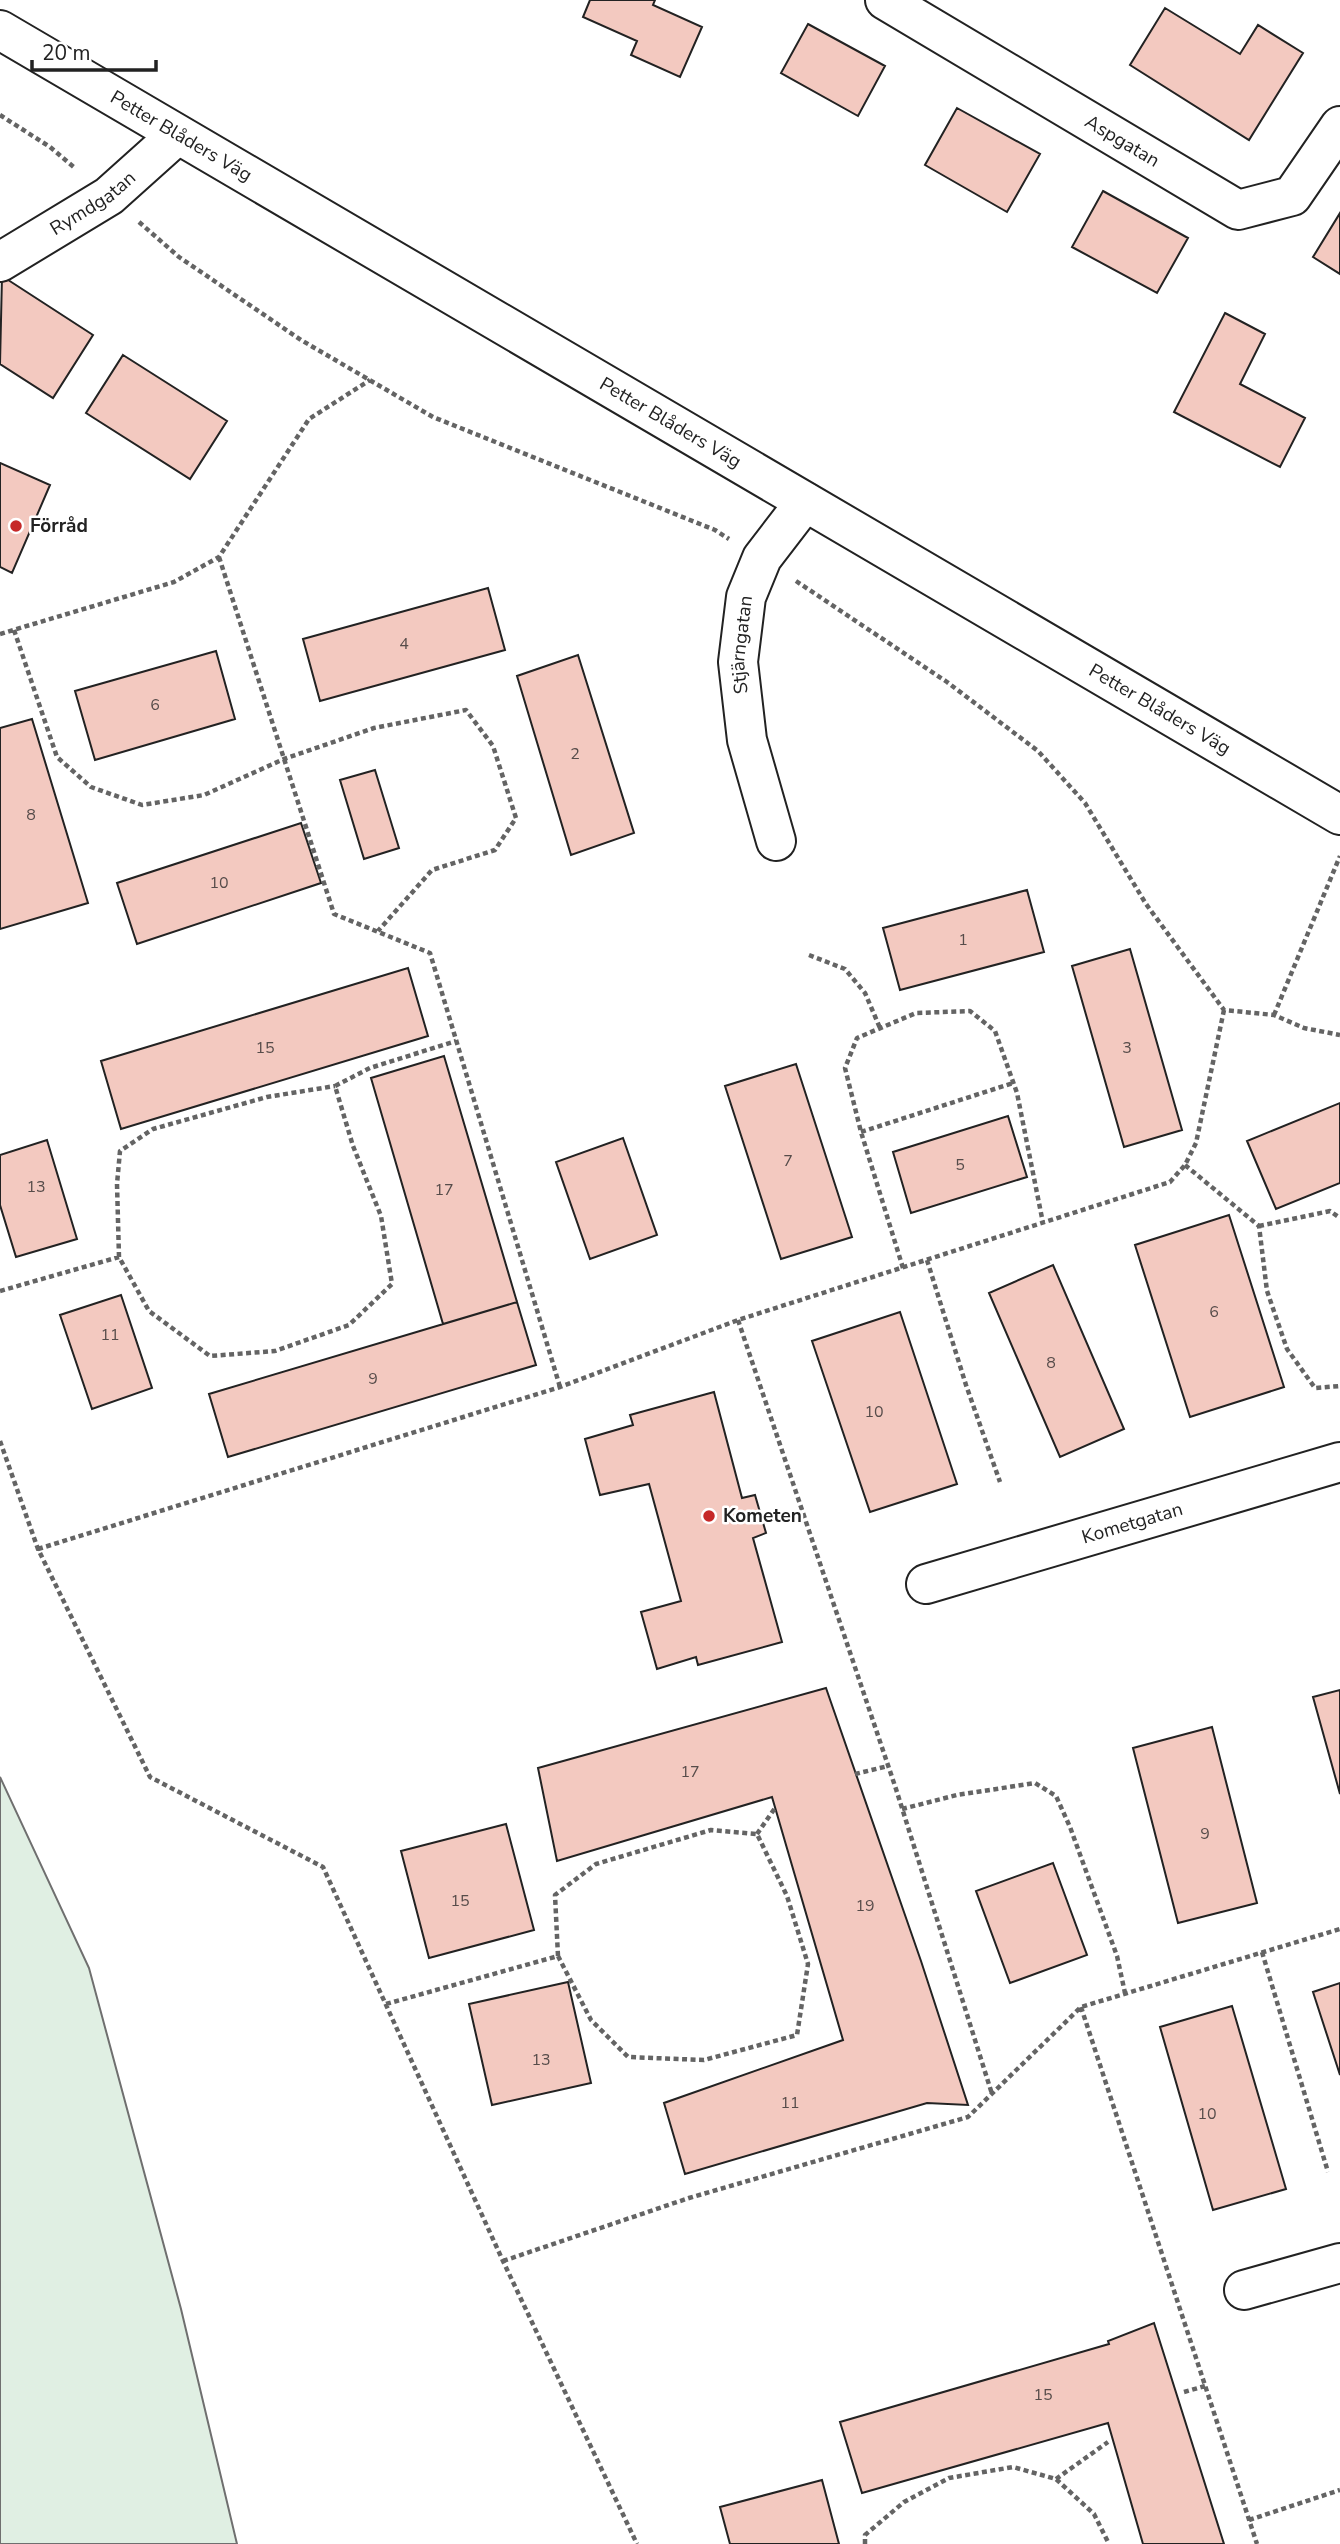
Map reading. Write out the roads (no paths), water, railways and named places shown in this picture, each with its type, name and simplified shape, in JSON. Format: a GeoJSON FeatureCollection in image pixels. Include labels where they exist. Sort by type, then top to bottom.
{"type":"FeatureCollection","features":[{"type":"Feature","properties":{"kind":"street","name":"Aspgatan"},"geometry":{"type":"LineString","coordinates":[[885,0],[1238,210],[1292,196],[1340,126]]}},
{"type":"Feature","properties":{"kind":"street","name":"Petter Blåders Väg"},"geometry":{"type":"LineString","coordinates":[[0,30],[1340,815]]}},
{"type":"Feature","properties":{"kind":"street","name":"Rymdgatan"},"geometry":{"type":"LineString","coordinates":[[0,262],[109,196],[177,135]]}},
{"type":"Feature","properties":{"kind":"street","name":"Stjärngatan"},"geometry":{"type":"LineString","coordinates":[[776,841],[747,740],[738,662],[746,597],[762,558],[805,502]]}},
{"type":"Feature","properties":{"kind":"street","name":"Kometgatan"},"geometry":{"type":"LineString","coordinates":[[926,1584],[1340,1462]]}},
{"type":"Feature","properties":{"kind":"street"},"geometry":{"type":"LineString","coordinates":[[1244,2290],[1340,2263]]}},
{"type":"Feature","properties":{"kind":"place","name":"Förråd"},"geometry":{"type":"Point","coordinates":[16,526]}},
{"type":"Feature","properties":{"kind":"place","name":"Kometen"},"geometry":{"type":"Point","coordinates":[709,1516]}}]}
